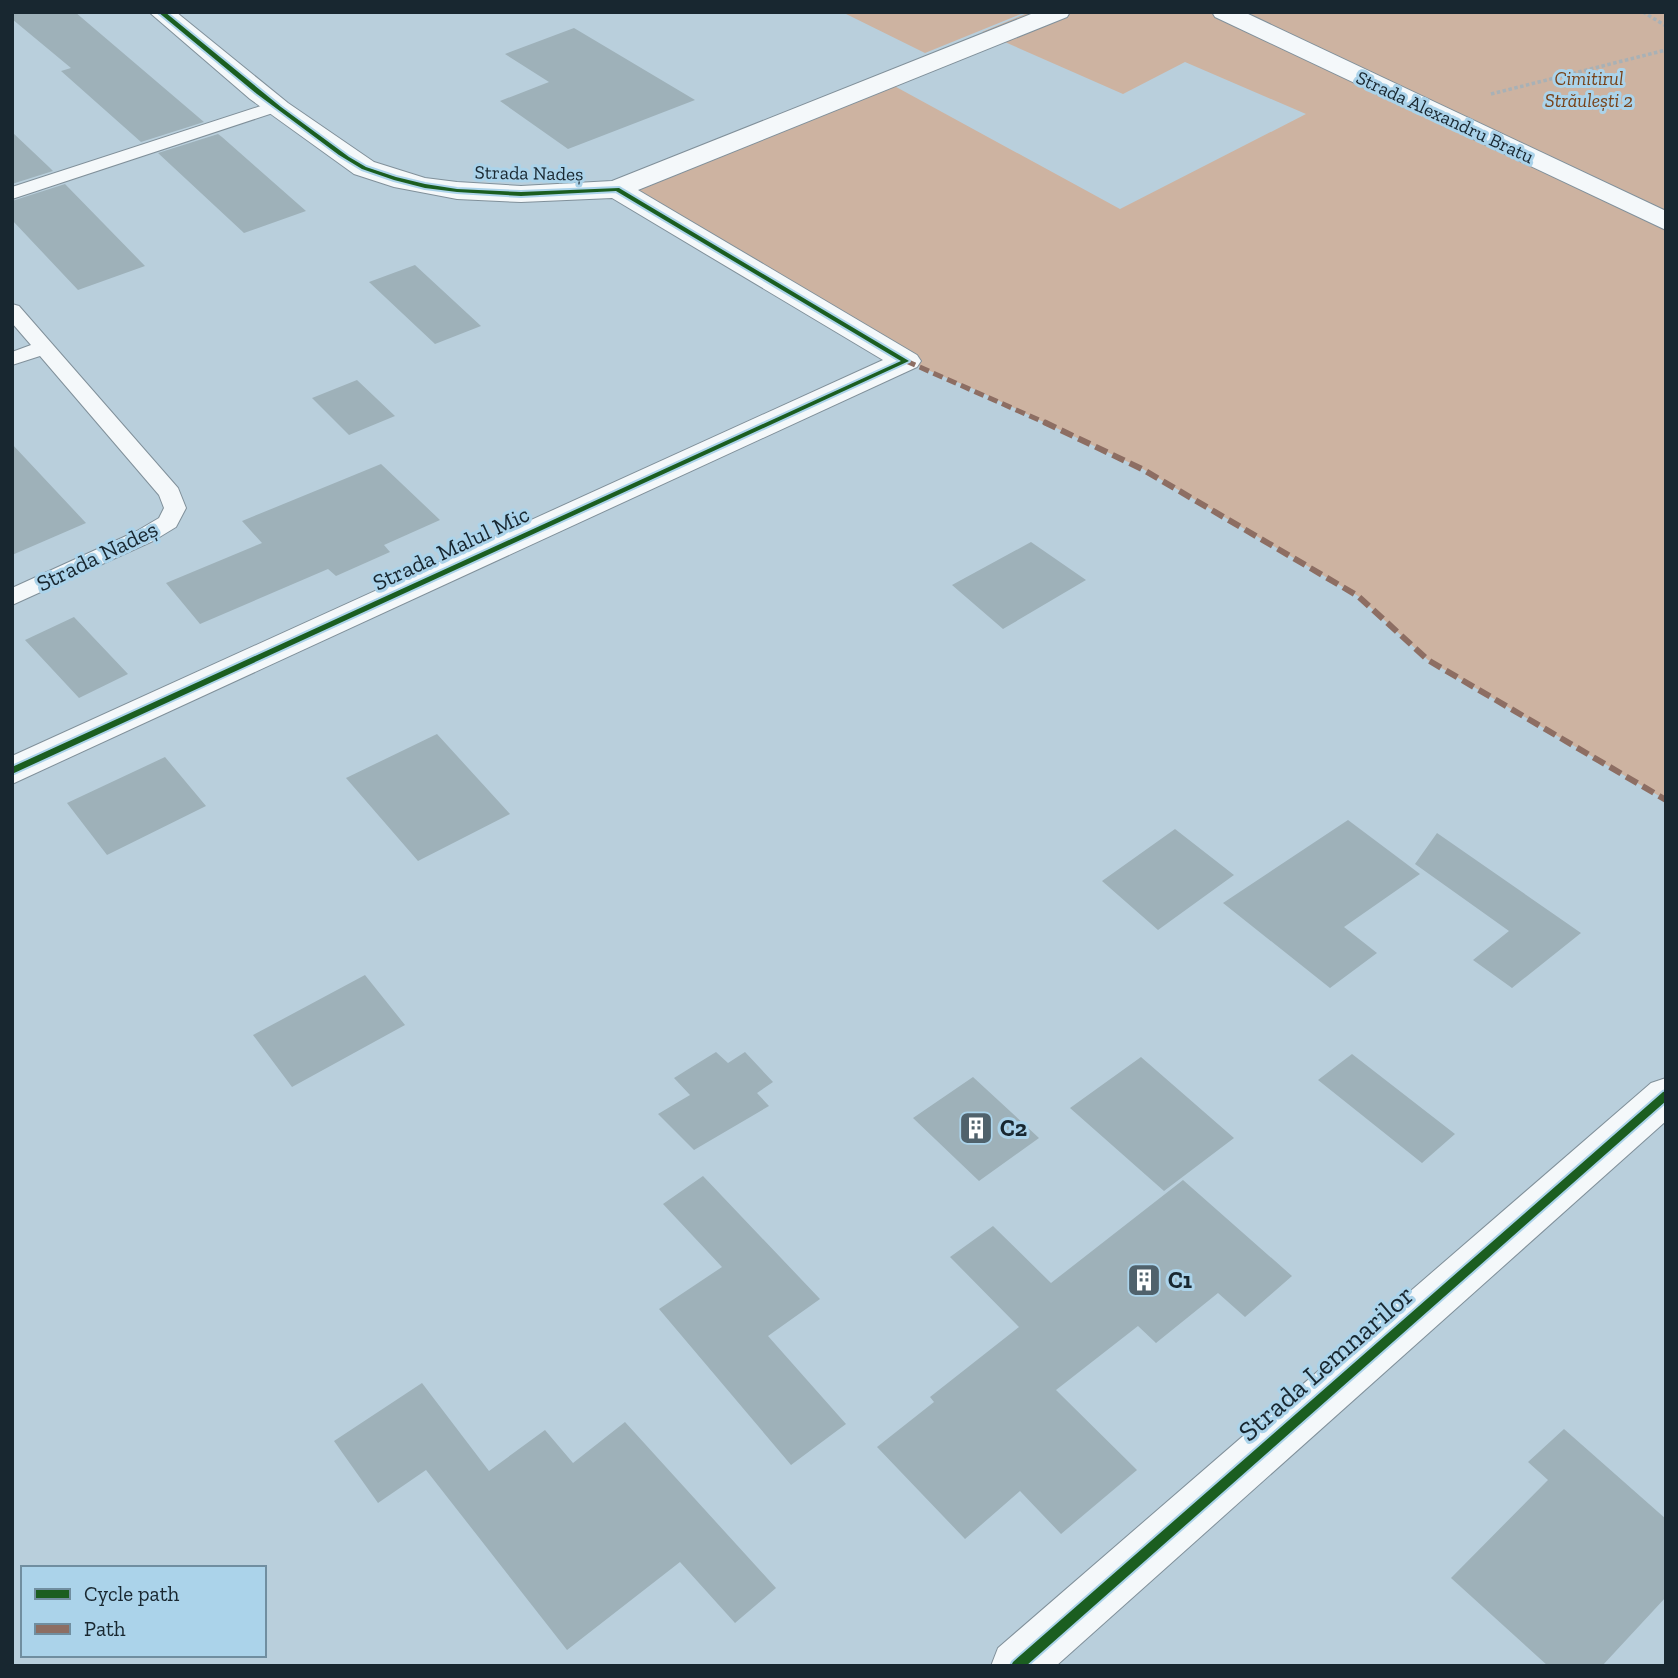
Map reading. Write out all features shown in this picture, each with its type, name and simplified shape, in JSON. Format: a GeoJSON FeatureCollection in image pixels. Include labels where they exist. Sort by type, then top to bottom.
{"type":"FeatureCollection","features":[{"type":"Feature","properties":{"kind":"street","name":"Strada Nadeș"},"geometry":{"type":"LineString","coordinates":[[161,12],[273,107],[361,167],[396,179],[440,187],[519,193],[617,189]]}},
{"type":"Feature","properties":{"kind":"street"},"geometry":{"type":"LineString","coordinates":[[617,189],[1058,12]]}},
{"type":"Feature","properties":{"kind":"street","name":"Strada Alexandru Bratu"},"geometry":{"type":"LineString","coordinates":[[1224,12],[1666,222]]}},
{"type":"Feature","properties":{"kind":"street","name":"Strada Malul Mic"},"geometry":{"type":"LineString","coordinates":[[12,771],[906,361],[617,189]]}},
{"type":"Feature","properties":{"kind":"street","name":"Strada Lemnarilor"},"geometry":{"type":"LineString","coordinates":[[1017,1666],[1666,1095]]}},
{"type":"Feature","properties":{"kind":"lane"},"geometry":{"type":"LineString","coordinates":[[12,193],[273,107]]}},
{"type":"Feature","properties":{"kind":"lane","name":"Strada Nadeș"},"geometry":{"type":"LineString","coordinates":[[12,310],[170,493],[175,508],[168,522],[145,536],[12,597]]}},
{"type":"Feature","properties":{"kind":"lane"},"geometry":{"type":"LineString","coordinates":[[12,359],[44,347]]}},
{"type":"Feature","properties":{"kind":"path"},"geometry":{"type":"LineString","coordinates":[[1643,12],[1666,26]]}},
{"type":"Feature","properties":{"kind":"path"},"geometry":{"type":"LineString","coordinates":[[1491,94],[1666,50]]}},
{"type":"Feature","properties":{"kind":"green space"},"geometry":{"type":"Polygon","coordinates":[[[842,12],[1026,12],[925,53],[842,12]]]}},
{"type":"Feature","properties":{"kind":"green space","name":"Cimitirul Străulești 2"},"geometry":{"type":"Polygon","coordinates":[[[1030,12],[1666,12],[1666,800],[1428,660],[1358,596],[1143,469],[976,390],[906,361],[617,189],[887,82],[1120,209],[1306,114],[1185,62],[1123,94],[982,32],[1030,12]]]}},
{"type":"Feature","properties":{"kind":"building"},"geometry":{"type":"Polygon","coordinates":[[[12,12],[75,12],[204,122],[141,142],[61,71],[71,68],[12,19],[12,12]]]}},
{"type":"Feature","properties":{"kind":"building"},"geometry":{"type":"Polygon","coordinates":[[[574,28],[695,100],[568,149],[500,101],[549,82],[505,54],[574,28]]]}},
{"type":"Feature","properties":{"kind":"building"},"geometry":{"type":"Polygon","coordinates":[[[12,132],[49,167],[53,171],[12,184],[12,132]]]}},
{"type":"Feature","properties":{"kind":"building"},"geometry":{"type":"Polygon","coordinates":[[[218,134],[306,211],[244,233],[158,153],[218,134]]]}},
{"type":"Feature","properties":{"kind":"building"},"geometry":{"type":"Polygon","coordinates":[[[65,184],[145,266],[78,290],[12,220],[12,201],[65,184]]]}},
{"type":"Feature","properties":{"kind":"building"},"geometry":{"type":"Polygon","coordinates":[[[415,265],[481,326],[435,344],[369,282],[415,265]]]}},
{"type":"Feature","properties":{"kind":"building"},"geometry":{"type":"Polygon","coordinates":[[[357,380],[395,416],[349,435],[312,398],[357,380]]]}},
{"type":"Feature","properties":{"kind":"building"},"geometry":{"type":"Polygon","coordinates":[[[12,444],[86,523],[12,555],[12,444]]]}},
{"type":"Feature","properties":{"kind":"building"},"geometry":{"type":"Polygon","coordinates":[[[381,464],[440,520],[384,545],[390,552],[336,576],[328,569],[200,624],[166,583],[262,543],[242,521],[381,464]]]}},
{"type":"Feature","properties":{"kind":"building"},"geometry":{"type":"Polygon","coordinates":[[[1031,542],[1086,580],[1003,629],[952,585],[1031,542]]]}},
{"type":"Feature","properties":{"kind":"building"},"geometry":{"type":"Polygon","coordinates":[[[74,617],[128,674],[79,698],[25,640],[74,617]]]}},
{"type":"Feature","properties":{"kind":"building"},"geometry":{"type":"Polygon","coordinates":[[[437,734],[510,814],[418,861],[346,778],[437,734]]]}},
{"type":"Feature","properties":{"kind":"building"},"geometry":{"type":"Polygon","coordinates":[[[165,757],[206,806],[107,855],[67,803],[165,757]]]}},
{"type":"Feature","properties":{"kind":"building"},"geometry":{"type":"Polygon","coordinates":[[[1348,820],[1420,874],[1344,927],[1377,953],[1330,988],[1223,903],[1348,820]]]}},
{"type":"Feature","properties":{"kind":"building"},"geometry":{"type":"Polygon","coordinates":[[[1175,829],[1234,875],[1158,930],[1102,881],[1175,829]]]}},
{"type":"Feature","properties":{"kind":"building"},"geometry":{"type":"Polygon","coordinates":[[[1437,833],[1581,933],[1512,988],[1473,960],[1509,931],[1415,864],[1437,833]]]}},
{"type":"Feature","properties":{"kind":"building"},"geometry":{"type":"Polygon","coordinates":[[[365,975],[405,1025],[292,1087],[253,1035],[365,975]]]}},
{"type":"Feature","properties":{"kind":"building"},"geometry":{"type":"Polygon","coordinates":[[[716,1052],[728,1063],[745,1052],[773,1082],[757,1093],[769,1106],[694,1150],[658,1114],[690,1095],[674,1078],[716,1052]]]}},
{"type":"Feature","properties":{"kind":"building"},"geometry":{"type":"Polygon","coordinates":[[[1352,1054],[1455,1134],[1422,1163],[1318,1080],[1352,1054]]]}},
{"type":"Feature","properties":{"kind":"building"},"geometry":{"type":"Polygon","coordinates":[[[1141,1057],[1234,1138],[1164,1191],[1070,1108],[1141,1057]]]}},
{"type":"Feature","properties":{"kind":"building","name":"C2"},"geometry":{"type":"Polygon","coordinates":[[[973,1077],[1039,1138],[979,1181],[913,1118],[973,1077]]]}},
{"type":"Feature","properties":{"kind":"building"},"geometry":{"type":"Polygon","coordinates":[[[703,1176],[820,1299],[768,1336],[846,1424],[791,1465],[659,1309],[722,1267],[663,1204],[703,1176]]]}},
{"type":"Feature","properties":{"kind":"building"},"geometry":{"type":"Polygon","coordinates":[[[1183,1180],[1292,1276],[1245,1317],[1218,1293],[1156,1343],[1138,1326],[1056,1390],[1137,1470],[1061,1534],[1020,1491],[965,1539],[877,1447],[934,1402],[930,1397],[1019,1327],[950,1257],[993,1226],[1051,1283],[1183,1180]]]}},
{"type":"Feature","properties":{"kind":"building"},"geometry":{"type":"Polygon","coordinates":[[[422,1383],[489,1471],[545,1430],[573,1463],[625,1422],[776,1588],[735,1623],[680,1562],[567,1650],[426,1470],[378,1503],[334,1441],[422,1383]]]}},
{"type":"Feature","properties":{"kind":"building"},"geometry":{"type":"Polygon","coordinates":[[[1564,1429],[1666,1519],[1666,1597],[1602,1666],[1548,1666],[1451,1578],[1548,1480],[1528,1462],[1564,1429]]]}},
{"type":"Feature","properties":{"kind":"marked path"},"geometry":{"type":"LineString","coordinates":[[906,361],[976,390],[1142,469],[1358,596],[1428,660],[1666,800]]}},
{"type":"Feature","properties":{"kind":"cycle path"},"geometry":{"type":"LineString","coordinates":[[161,12],[279,108],[364,168],[425,186],[457,191],[521,194],[617,189],[906,361]]}},
{"type":"Feature","properties":{"kind":"cycle path"},"geometry":{"type":"LineString","coordinates":[[12,771],[906,361]]}},
{"type":"Feature","properties":{"kind":"cycle path"},"geometry":{"type":"LineString","coordinates":[[1017,1666],[1666,1095]]}},
{"type":"Feature","properties":{"kind":"place","name":"C2"},"geometry":{"type":"Point","coordinates":[976,1128]}},
{"type":"Feature","properties":{"kind":"place","name":"C1"},"geometry":{"type":"Point","coordinates":[1144,1280]}}]}
